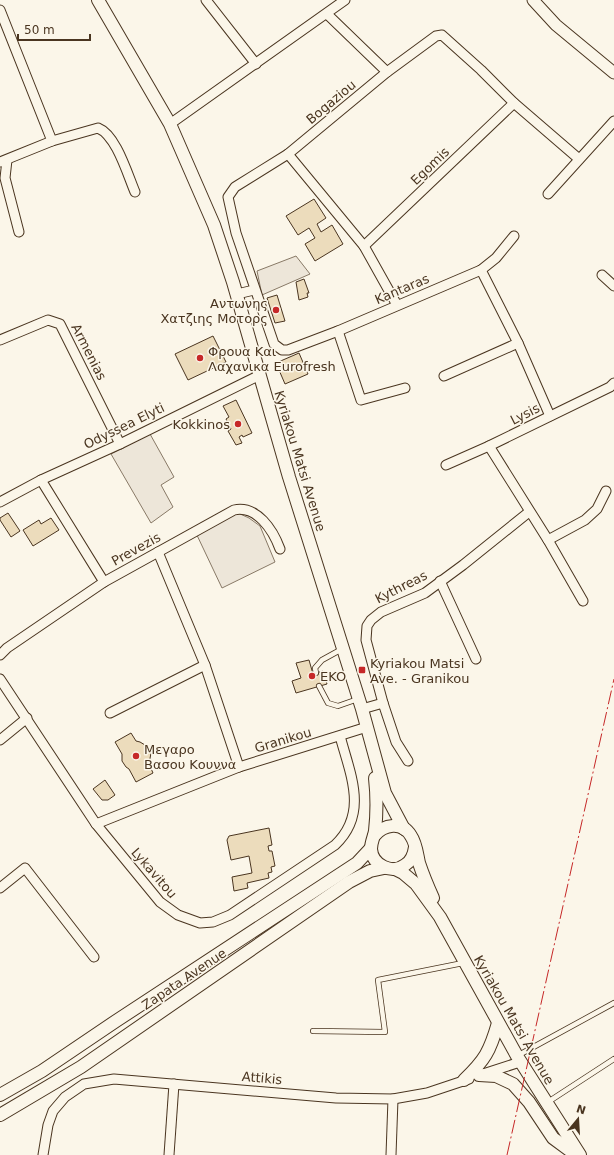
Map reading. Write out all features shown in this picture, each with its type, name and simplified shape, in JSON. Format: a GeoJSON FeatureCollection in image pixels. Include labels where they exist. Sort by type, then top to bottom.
{"type":"FeatureCollection","features":[{"type":"Feature","properties":{"kind":"main road","name":"Kyriakou Matsi Avenue"},"geometry":{"type":"LineString","coordinates":[[98,0],[170,124],[214,225],[237,294],[289,478],[342,649],[361,704],[385,793],[404,829],[412,836],[425,880],[440,917],[464,962],[518,1059],[580,1155]]}},
{"type":"Feature","properties":{"kind":"main road","name":"Kyriakou Matsi Avenue"},"geometry":{"type":"LineString","coordinates":[[370,741],[377,801],[372,842],[375,860],[403,873],[416,884],[440,917]]}},
{"type":"Feature","properties":{"kind":"main road"},"geometry":{"type":"LineString","coordinates":[[372,842],[382,828],[388,826],[399,826],[404,829]]}},
{"type":"Feature","properties":{"kind":"main road","name":"Zapata Avenue"},"geometry":{"type":"LineString","coordinates":[[0,1095],[42,1071],[122,1016],[347,870],[364,858],[372,842]]}},
{"type":"Feature","properties":{"kind":"main road"},"geometry":{"type":"LineString","coordinates":[[390,868],[400,868],[409,862],[415,847]]}},
{"type":"Feature","properties":{"kind":"main road","name":"Zapata Avenue"},"geometry":{"type":"LineString","coordinates":[[0,1115],[80,1066],[349,882],[370,871],[390,868]]}},
{"type":"Feature","properties":{"kind":"main road"},"geometry":{"type":"LineString","coordinates":[[464,1080],[488,1052],[493,1043],[498,1023]]}},
{"type":"Feature","properties":{"kind":"main road"},"geometry":{"type":"LineString","coordinates":[[479,1075],[496,1076],[513,1084],[528,1102],[553,1138],[576,1155]]}},
{"type":"Feature","properties":{"kind":"street"},"geometry":{"type":"LineString","coordinates":[[206,0],[256,64]]}},
{"type":"Feature","properties":{"kind":"street"},"geometry":{"type":"LineString","coordinates":[[170,124],[345,0]]}},
{"type":"Feature","properties":{"kind":"street"},"geometry":{"type":"LineString","coordinates":[[533,0],[556,26],[614,73]]}},
{"type":"Feature","properties":{"kind":"street"},"geometry":{"type":"LineString","coordinates":[[0,10],[52,141]]}},
{"type":"Feature","properties":{"kind":"street"},"geometry":{"type":"LineString","coordinates":[[327,14],[387,72]]}},
{"type":"Feature","properties":{"kind":"street","name":"Bogaziou"},"geometry":{"type":"LineString","coordinates":[[254,290],[236,233],[228,197],[235,188],[288,154],[387,72],[431,39],[442,36],[481,70],[514,103]]}},
{"type":"Feature","properties":{"kind":"street"},"geometry":{"type":"LineString","coordinates":[[514,103],[579,159]]}},
{"type":"Feature","properties":{"kind":"street","name":"Egomis"},"geometry":{"type":"LineString","coordinates":[[364,246],[514,103]]}},
{"type":"Feature","properties":{"kind":"street"},"geometry":{"type":"LineString","coordinates":[[548,194],[614,121]]}},
{"type":"Feature","properties":{"kind":"street"},"geometry":{"type":"LineString","coordinates":[[19,232],[5,178],[4,161],[52,141],[98,128],[104,130],[111,138],[135,192]]}},
{"type":"Feature","properties":{"kind":"street"},"geometry":{"type":"LineString","coordinates":[[288,154],[364,246],[397,305]]}},
{"type":"Feature","properties":{"kind":"street","name":"Kantaras"},"geometry":{"type":"LineString","coordinates":[[254,290],[274,344],[282,350],[288,350],[338,331],[481,270],[496,258],[514,236]]}},
{"type":"Feature","properties":{"kind":"street"},"geometry":{"type":"LineString","coordinates":[[481,270],[518,343],[550,416]]}},
{"type":"Feature","properties":{"kind":"street"},"geometry":{"type":"LineString","coordinates":[[602,275],[614,286]]}},
{"type":"Feature","properties":{"kind":"street"},"geometry":{"type":"LineString","coordinates":[[237,294],[254,290]]}},
{"type":"Feature","properties":{"kind":"street","name":"Armenias"},"geometry":{"type":"LineString","coordinates":[[3,338],[48,320],[60,324],[120,444]]}},
{"type":"Feature","properties":{"kind":"street"},"geometry":{"type":"LineString","coordinates":[[338,331],[361,400],[405,388]]}},
{"type":"Feature","properties":{"kind":"street"},"geometry":{"type":"LineString","coordinates":[[444,376],[518,343]]}},
{"type":"Feature","properties":{"kind":"street","name":"Odyssea Elyti"},"geometry":{"type":"LineString","coordinates":[[0,502],[40,480],[120,444],[260,375]]}},
{"type":"Feature","properties":{"kind":"street","name":"Lysis"},"geometry":{"type":"LineString","coordinates":[[446,465],[489,446],[610,387],[614,383]]}},
{"type":"Feature","properties":{"kind":"street"},"geometry":{"type":"LineString","coordinates":[[489,446],[529,512],[548,540],[583,601]]}},
{"type":"Feature","properties":{"kind":"street"},"geometry":{"type":"LineString","coordinates":[[40,480],[104,582]]}},
{"type":"Feature","properties":{"kind":"street"},"geometry":{"type":"LineString","coordinates":[[548,540],[585,520],[597,509],[606,491]]}},
{"type":"Feature","properties":{"kind":"street","name":"Prevezis"},"geometry":{"type":"LineString","coordinates":[[0,655],[7,648],[104,582],[221,516],[240,509],[251,512],[262,520],[274,535],[280,549]]}},
{"type":"Feature","properties":{"kind":"street","name":"Kythreas"},"geometry":{"type":"LineString","coordinates":[[408,761],[396,742],[383,703],[367,647],[367,626],[371,620],[381,612],[425,593],[529,512]]}},
{"type":"Feature","properties":{"kind":"street"},"geometry":{"type":"LineString","coordinates":[[158,552],[205,665],[239,767]]}},
{"type":"Feature","properties":{"kind":"street"},"geometry":{"type":"LineString","coordinates":[[440,582],[476,659]]}},
{"type":"Feature","properties":{"kind":"street"},"geometry":{"type":"LineString","coordinates":[[110,713],[205,665]]}},
{"type":"Feature","properties":{"kind":"street","name":"Lykavitou"},"geometry":{"type":"LineString","coordinates":[[0,679],[96,824],[154,895],[166,907],[182,918],[195,922],[208,923],[230,915],[335,845],[344,835],[353,818],[355,800],[340,736]]}},
{"type":"Feature","properties":{"kind":"street"},"geometry":{"type":"LineString","coordinates":[[361,704],[383,703]]}},
{"type":"Feature","properties":{"kind":"street"},"geometry":{"type":"LineString","coordinates":[[0,740],[27,718]]}},
{"type":"Feature","properties":{"kind":"street","name":"Granikou"},"geometry":{"type":"LineString","coordinates":[[96,824],[239,767],[367,727]]}},
{"type":"Feature","properties":{"kind":"street"},"geometry":{"type":"LineString","coordinates":[[0,888],[25,868],[94,957]]}},
{"type":"Feature","properties":{"kind":"street","name":"Attikis"},"geometry":{"type":"LineString","coordinates":[[43,1155],[52,1110],[65,1097],[84,1084],[114,1079],[336,1098],[393,1099],[427,1093],[479,1075],[518,1059]]}},
{"type":"Feature","properties":{"kind":"street"},"geometry":{"type":"LineString","coordinates":[[169,1155],[174,1084]]}},
{"type":"Feature","properties":{"kind":"street"},"geometry":{"type":"LineString","coordinates":[[391,1155],[393,1099]]}},
{"type":"Feature","properties":{"kind":"lane"},"geometry":{"type":"LineString","coordinates":[[316,673],[315,668],[322,660],[342,649]]}},
{"type":"Feature","properties":{"kind":"lane"},"geometry":{"type":"LineString","coordinates":[[319,686],[328,703],[338,706],[361,704]]}},
{"type":"Feature","properties":{"kind":"lane"},"geometry":{"type":"LineString","coordinates":[[313,1031],[386,1032],[378,980],[464,962]]}},
{"type":"Feature","properties":{"kind":"lane"},"geometry":{"type":"LineString","coordinates":[[518,1059],[614,1003]]}},
{"type":"Feature","properties":{"kind":"lane"},"geometry":{"type":"LineString","coordinates":[[547,1103],[614,1060]]}},
{"type":"Feature","properties":{"kind":"shaded area"},"geometry":{"type":"Polygon","coordinates":[[[296,256],[310,274],[262,295],[257,271],[296,256]]]}},
{"type":"Feature","properties":{"kind":"shaded area"},"geometry":{"type":"Polygon","coordinates":[[[150,434],[174,477],[161,485],[173,507],[151,523],[111,454],[150,434]]]}},
{"type":"Feature","properties":{"kind":"shaded area"},"geometry":{"type":"Polygon","coordinates":[[[238,513],[249,518],[260,526],[275,562],[222,588],[195,531],[238,513]]]}},
{"type":"Feature","properties":{"kind":"building"},"geometry":{"type":"Polygon","coordinates":[[[314,199],[326,218],[317,224],[321,232],[332,225],[343,244],[315,261],[305,244],[315,238],[309,228],[298,235],[286,216],[314,199]]]}},
{"type":"Feature","properties":{"kind":"building","name":"Αντωνης Χατζιης Μοτορς"},"geometry":{"type":"Polygon","coordinates":[[[304,279],[309,293],[307,293],[308,297],[299,300],[296,282],[304,279]]]}},
{"type":"Feature","properties":{"kind":"building","name":"Αντωνης Χατζιης Μοτορς"},"geometry":{"type":"Polygon","coordinates":[[[277,295],[285,321],[275,323],[267,298],[277,295]]]}},
{"type":"Feature","properties":{"kind":"building","name":"Φρουα Και Λαχανικα Eurofresh"},"geometry":{"type":"Polygon","coordinates":[[[213,336],[226,362],[188,380],[175,354],[213,336]]]}},
{"type":"Feature","properties":{"kind":"building"},"geometry":{"type":"Polygon","coordinates":[[[299,353],[308,374],[285,384],[276,363],[299,353]]]}},
{"type":"Feature","properties":{"kind":"building","name":"Kokkinos"},"geometry":{"type":"Polygon","coordinates":[[[236,400],[252,433],[239,437],[242,443],[236,445],[228,431],[231,429],[226,419],[229,417],[223,406],[236,400]]]}},
{"type":"Feature","properties":{"kind":"building"},"geometry":{"type":"Polygon","coordinates":[[[8,513],[20,531],[11,537],[0,520],[0,518],[8,513]]]}},
{"type":"Feature","properties":{"kind":"building"},"geometry":{"type":"Polygon","coordinates":[[[51,518],[59,530],[33,546],[23,530],[39,520],[41,524],[51,518]]]}},
{"type":"Feature","properties":{"kind":"building","name":"EKO"},"geometry":{"type":"Polygon","coordinates":[[[309,660],[313,674],[323,671],[327,684],[296,693],[292,681],[301,678],[296,663],[309,660]]]}},
{"type":"Feature","properties":{"kind":"building","name":"Μεγαρο Βασου Κουννα"},"geometry":{"type":"Polygon","coordinates":[[[131,733],[136,741],[150,748],[151,753],[149,764],[153,773],[136,782],[129,769],[122,761],[122,754],[115,742],[131,733]]]}},
{"type":"Feature","properties":{"kind":"building"},"geometry":{"type":"Polygon","coordinates":[[[105,780],[115,795],[108,800],[102,800],[93,789],[105,780]]]}},
{"type":"Feature","properties":{"kind":"building"},"geometry":{"type":"Polygon","coordinates":[[[269,828],[272,845],[268,846],[269,851],[272,851],[275,866],[271,867],[272,872],[268,873],[269,878],[247,883],[248,888],[234,891],[232,877],[252,873],[249,856],[231,860],[227,840],[229,836],[269,828]]]}},
{"type":"Feature","properties":{"kind":"power"},"geometry":{"type":"LineString","coordinates":[[507,1155],[614,679]]}},
{"type":"Feature","properties":{"kind":"place","name":"Αντωνης Χατζιης Μοτορς"},"geometry":{"type":"Point","coordinates":[276,310]}},
{"type":"Feature","properties":{"kind":"place","name":"Φρουα Και Λαχανικα Eurofresh"},"geometry":{"type":"Point","coordinates":[200,358]}},
{"type":"Feature","properties":{"kind":"place","name":"Kokkinos"},"geometry":{"type":"Point","coordinates":[238,424]}},
{"type":"Feature","properties":{"kind":"place","name":"Kyriakou Matsi Ave. - Granikou"},"geometry":{"type":"Point","coordinates":[362,670]}},
{"type":"Feature","properties":{"kind":"place","name":"EKO"},"geometry":{"type":"Point","coordinates":[312,676]}},
{"type":"Feature","properties":{"kind":"place","name":"Μεγαρο Βασου Κουννα"},"geometry":{"type":"Point","coordinates":[136,756]}}]}
